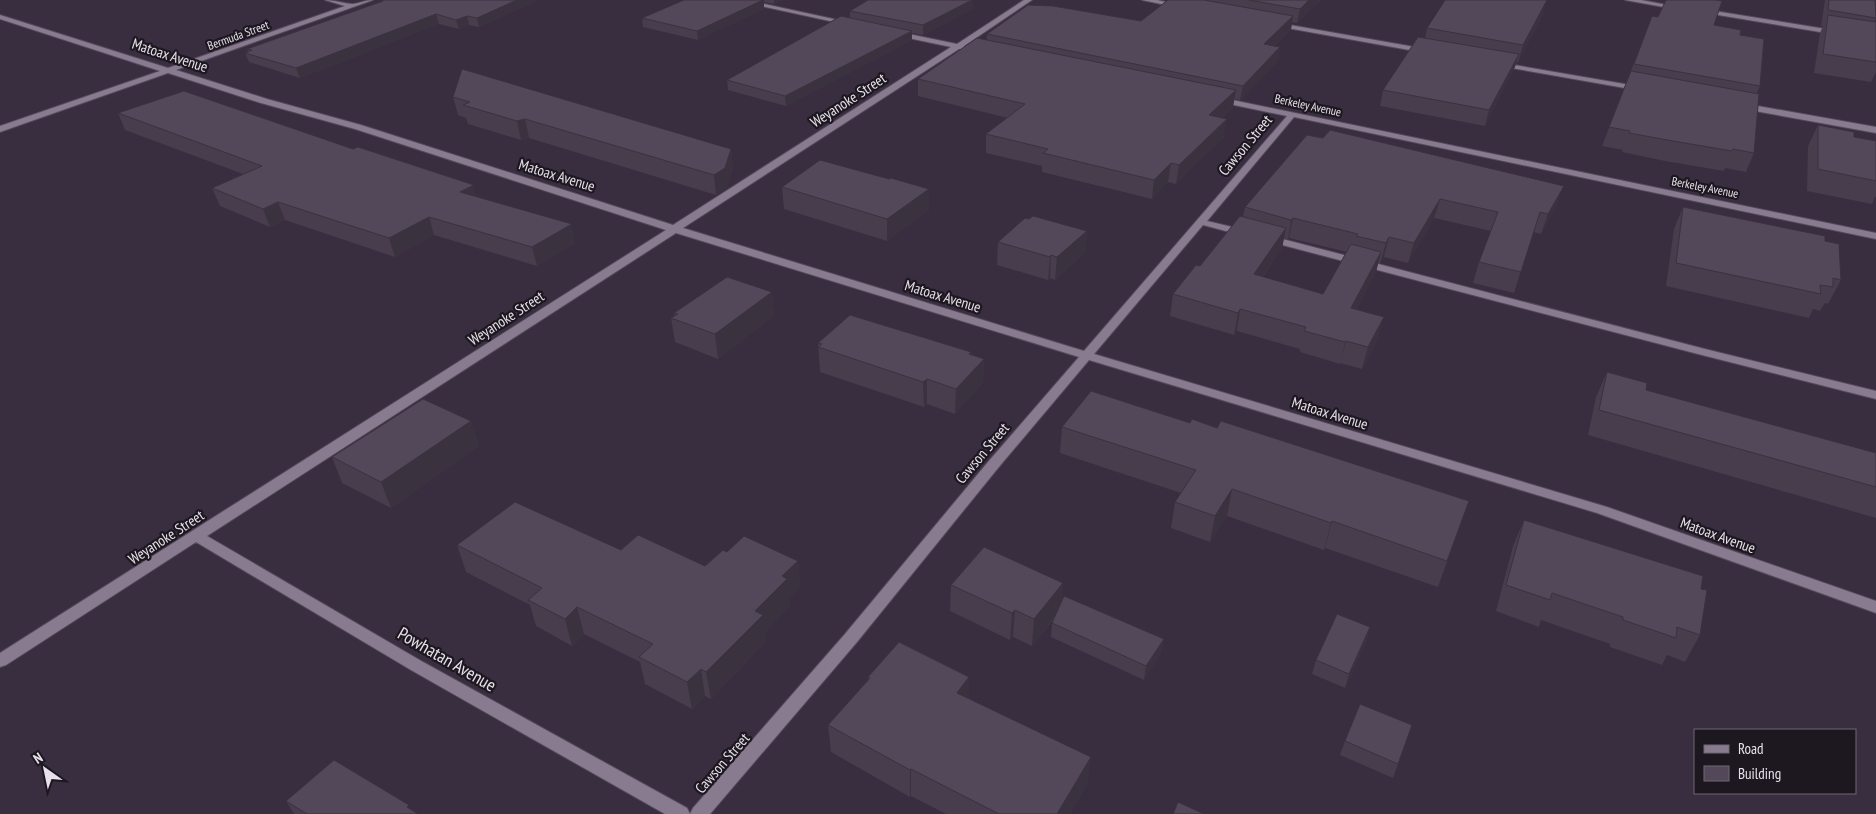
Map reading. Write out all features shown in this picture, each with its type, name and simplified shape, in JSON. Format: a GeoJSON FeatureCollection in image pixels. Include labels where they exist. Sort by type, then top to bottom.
{"type":"FeatureCollection","features":[{"type":"Feature","properties":{"kind":"street"},"geometry":{"type":"LineString","coordinates":[[328,0],[353,6]]}},
{"type":"Feature","properties":{"kind":"street","name":"Bermuda Street"},"geometry":{"type":"LineString","coordinates":[[0,129],[370,0]]}},
{"type":"Feature","properties":{"kind":"street"},"geometry":{"type":"LineString","coordinates":[[736,0],[861,26]]}},
{"type":"Feature","properties":{"kind":"street","name":"Weyanoke Street"},"geometry":{"type":"LineString","coordinates":[[0,661],[674,228],[962,47],[1029,0]]}},
{"type":"Feature","properties":{"kind":"street"},"geometry":{"type":"LineString","coordinates":[[1145,0],[1184,7]]}},
{"type":"Feature","properties":{"kind":"street"},"geometry":{"type":"LineString","coordinates":[[1628,0],[1684,9]]}},
{"type":"Feature","properties":{"kind":"street"},"geometry":{"type":"LineString","coordinates":[[1694,10],[1847,34]]}},
{"type":"Feature","properties":{"kind":"street","name":"Matoax Avenue"},"geometry":{"type":"LineString","coordinates":[[0,17],[264,101],[358,127],[674,228],[1602,510],[1876,607]]}},
{"type":"Feature","properties":{"kind":"street"},"geometry":{"type":"LineString","coordinates":[[1266,22],[1436,52]]}},
{"type":"Feature","properties":{"kind":"street"},"geometry":{"type":"LineString","coordinates":[[890,32],[962,47]]}},
{"type":"Feature","properties":{"kind":"street"},"geometry":{"type":"LineString","coordinates":[[1492,62],[1654,91]]}},
{"type":"Feature","properties":{"kind":"street","name":"Berkeley Avenue"},"geometry":{"type":"LineString","coordinates":[[1205,96],[1876,236]]}},
{"type":"Feature","properties":{"kind":"street"},"geometry":{"type":"LineString","coordinates":[[1732,104],[1876,130]]}},
{"type":"Feature","properties":{"kind":"street","name":"Cawson Street"},"geometry":{"type":"LineString","coordinates":[[699,814],[851,638],[993,464],[1292,115]]}},
{"type":"Feature","properties":{"kind":"street"},"geometry":{"type":"LineString","coordinates":[[1201,222],[1702,352],[1876,395]]}},
{"type":"Feature","properties":{"kind":"street","name":"Powhatan Avenue"},"geometry":{"type":"LineString","coordinates":[[195,535],[426,670],[681,814]]}},
{"type":"Feature","properties":{"kind":"building"},"geometry":{"type":"Polygon","coordinates":[[[384,0],[517,0],[477,18],[467,16],[456,20],[436,14],[296,68],[245,53],[252,50],[247,49],[384,0]]]}},
{"type":"Feature","properties":{"kind":"building"},"geometry":{"type":"Polygon","coordinates":[[[684,0],[763,0],[697,31],[642,18],[684,0]]]}},
{"type":"Feature","properties":{"kind":"building"},"geometry":{"type":"Polygon","coordinates":[[[868,0],[972,0],[923,25],[850,11],[868,0]]]}},
{"type":"Feature","properties":{"kind":"building"},"geometry":{"type":"Polygon","coordinates":[[[1168,0],[1204,0],[1293,16],[1264,44],[1280,47],[1243,86],[987,34],[1028,5],[1053,6],[1141,21],[1168,0]]]}},
{"type":"Feature","properties":{"kind":"building"},"geometry":{"type":"Polygon","coordinates":[[[1249,0],[1309,0],[1300,9],[1249,0]]]}},
{"type":"Feature","properties":{"kind":"building"},"geometry":{"type":"Polygon","coordinates":[[[1445,0],[1547,0],[1523,45],[1427,28],[1445,0]]]}},
{"type":"Feature","properties":{"kind":"building"},"geometry":{"type":"Polygon","coordinates":[[[1666,0],[1722,1],[1714,25],[1741,30],[1740,35],[1764,39],[1760,86],[1634,64],[1652,16],[1658,17],[1666,0]]]}},
{"type":"Feature","properties":{"kind":"building"},"geometry":{"type":"Polygon","coordinates":[[[1829,0],[1875,0],[1876,18],[1828,10],[1829,0]]]}},
{"type":"Feature","properties":{"kind":"building"},"geometry":{"type":"Polygon","coordinates":[[[1828,15],[1876,22],[1876,62],[1823,54],[1828,15]]]}},
{"type":"Feature","properties":{"kind":"building"},"geometry":{"type":"Polygon","coordinates":[[[841,16],[912,31],[785,96],[727,80],[841,16]]]}},
{"type":"Feature","properties":{"kind":"building"},"geometry":{"type":"Polygon","coordinates":[[[1418,37],[1519,54],[1489,110],[1383,90],[1418,37]]]}},
{"type":"Feature","properties":{"kind":"building"},"geometry":{"type":"Polygon","coordinates":[[[977,38],[1236,90],[1209,115],[1227,119],[1179,165],[1171,163],[1154,180],[1043,153],[1048,149],[986,134],[1025,104],[918,79],[977,38]]]}},
{"type":"Feature","properties":{"kind":"building"},"geometry":{"type":"Polygon","coordinates":[[[462,69],[731,149],[725,168],[714,175],[525,119],[517,121],[463,105],[470,102],[453,97],[462,69]]]}},
{"type":"Feature","properties":{"kind":"building"},"geometry":{"type":"Polygon","coordinates":[[[1631,71],[1759,94],[1754,153],[1673,141],[1629,133],[1630,131],[1609,127],[1631,71]]]}},
{"type":"Feature","properties":{"kind":"building"},"geometry":{"type":"Polygon","coordinates":[[[184,91],[353,149],[358,147],[474,185],[460,192],[572,224],[532,247],[429,217],[389,238],[278,202],[263,209],[212,188],[262,166],[118,113],[184,91]]]}},
{"type":"Feature","properties":{"kind":"building"},"geometry":{"type":"Polygon","coordinates":[[[1818,125],[1854,132],[1854,137],[1876,141],[1876,181],[1818,169],[1818,125]]]}},
{"type":"Feature","properties":{"kind":"building"},"geometry":{"type":"Polygon","coordinates":[[[1330,130],[1564,186],[1548,214],[1540,212],[1521,272],[1479,262],[1498,212],[1440,199],[1414,243],[1389,237],[1386,243],[1356,236],[1358,234],[1293,218],[1291,220],[1245,207],[1307,135],[1323,138],[1330,130]]]}},
{"type":"Feature","properties":{"kind":"building"},"geometry":{"type":"Polygon","coordinates":[[[820,160],[929,189],[887,219],[782,187],[820,160]]]}},
{"type":"Feature","properties":{"kind":"building"},"geometry":{"type":"Polygon","coordinates":[[[1683,207],[1825,236],[1825,241],[1839,244],[1841,280],[1833,278],[1833,287],[1820,285],[1821,294],[1676,263],[1683,207]]]}},
{"type":"Feature","properties":{"kind":"building"},"geometry":{"type":"Polygon","coordinates":[[[1033,216],[1087,231],[1057,257],[1051,255],[1050,257],[998,242],[1025,218],[1029,219],[1033,216]]]}},
{"type":"Feature","properties":{"kind":"building"},"geometry":{"type":"Polygon","coordinates":[[[1240,216],[1286,228],[1254,274],[1323,294],[1351,244],[1381,252],[1351,308],[1384,317],[1368,347],[1304,331],[1306,327],[1240,309],[1238,313],[1173,294],[1196,265],[1200,266],[1240,216]]]}},
{"type":"Feature","properties":{"kind":"building"},"geometry":{"type":"Polygon","coordinates":[[[727,277],[772,292],[715,334],[671,318],[678,314],[674,313],[727,277]]]}},
{"type":"Feature","properties":{"kind":"building"},"geometry":{"type":"Polygon","coordinates":[[[850,315],[971,352],[969,354],[984,359],[956,389],[927,379],[923,382],[818,347],[822,344],[818,343],[850,315]]]}},
{"type":"Feature","properties":{"kind":"building"},"geometry":{"type":"Polygon","coordinates":[[[1607,372],[1647,383],[1646,390],[1876,453],[1876,487],[1599,410],[1607,372]]]}},
{"type":"Feature","properties":{"kind":"building"},"geometry":{"type":"Polygon","coordinates":[[[1091,391],[1190,423],[1192,419],[1217,428],[1221,421],[1469,501],[1447,561],[1232,489],[1215,516],[1175,502],[1196,470],[1062,427],[1091,391]]]}},
{"type":"Feature","properties":{"kind":"building"},"geometry":{"type":"Polygon","coordinates":[[[423,399],[471,421],[381,482],[332,457],[423,399]]]}},
{"type":"Feature","properties":{"kind":"building"},"geometry":{"type":"Polygon","coordinates":[[[515,502],[621,550],[638,535],[705,566],[723,550],[727,552],[744,536],[798,561],[782,576],[787,579],[755,611],[763,615],[706,672],[701,669],[687,682],[639,657],[653,644],[577,607],[565,619],[528,600],[542,588],[457,545],[515,502]]]}},
{"type":"Feature","properties":{"kind":"building"},"geometry":{"type":"Polygon","coordinates":[[[1524,520],[1703,576],[1701,589],[1707,590],[1700,635],[1677,627],[1676,638],[1623,620],[1623,617],[1552,593],[1550,600],[1506,585],[1524,520]]]}},
{"type":"Feature","properties":{"kind":"building"},"geometry":{"type":"Polygon","coordinates":[[[984,547],[1063,583],[1034,619],[1015,610],[1012,613],[951,585],[984,547]]]}},
{"type":"Feature","properties":{"kind":"building"},"geometry":{"type":"Polygon","coordinates":[[[1064,596],[1164,639],[1146,666],[1052,623],[1064,596]]]}},
{"type":"Feature","properties":{"kind":"building"},"geometry":{"type":"Polygon","coordinates":[[[1337,614],[1370,627],[1349,674],[1316,660],[1337,614]]]}},
{"type":"Feature","properties":{"kind":"building"},"geometry":{"type":"Polygon","coordinates":[[[899,642],[969,677],[957,693],[1091,757],[1057,814],[999,814],[910,770],[828,725],[899,642]]]}},
{"type":"Feature","properties":{"kind":"building"},"geometry":{"type":"Polygon","coordinates":[[[1360,704],[1412,725],[1398,764],[1345,741],[1360,704]]]}},
{"type":"Feature","properties":{"kind":"building"},"geometry":{"type":"Polygon","coordinates":[[[334,760],[409,805],[407,807],[418,814],[307,814],[286,801],[334,760]]]}},
{"type":"Feature","properties":{"kind":"building"},"geometry":{"type":"Polygon","coordinates":[[[1178,802],[1204,814],[1173,814],[1178,802]]]}}]}
